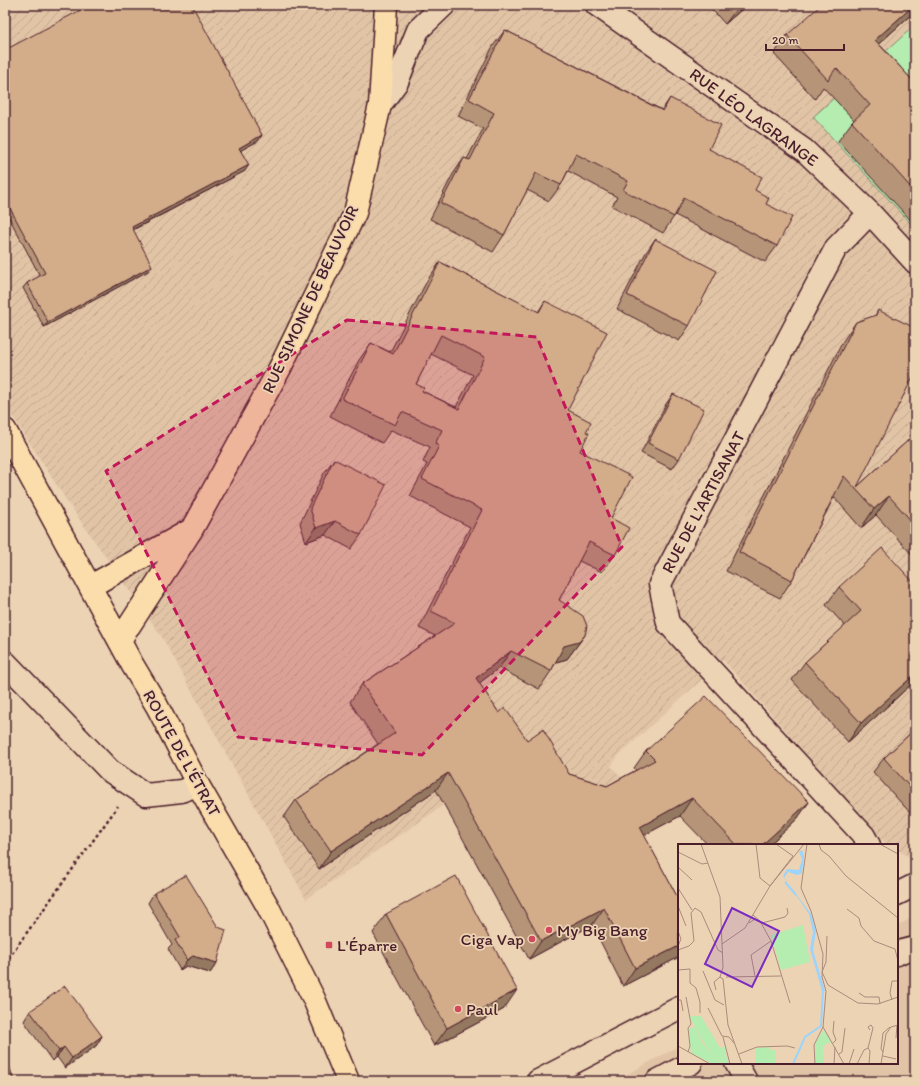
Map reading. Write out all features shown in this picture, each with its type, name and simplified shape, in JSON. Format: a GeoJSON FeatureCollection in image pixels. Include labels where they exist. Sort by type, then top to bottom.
{"type":"FeatureCollection","features":[{"type":"Feature","properties":{"kind":"main road","name":"RUE SIMONE DE BEAUVOIR"},"geometry":{"type":"LineString","coordinates":[[120,640],[192,529],[280,368],[355,213],[380,105],[386,5]]}},
{"type":"Feature","properties":{"kind":"main road","name":"ROUTE DE L'ÉTRAT"},"geometry":{"type":"LineString","coordinates":[[5,430],[132,664],[157,706],[198,785],[267,905],[314,999],[348,1081]]}},
{"type":"Feature","properties":{"kind":"main road"},"geometry":{"type":"LineString","coordinates":[[91,586],[192,529]]}},
{"type":"Feature","properties":{"kind":"street"},"geometry":{"type":"LineString","coordinates":[[380,105],[397,82],[418,30],[444,5]]}},
{"type":"Feature","properties":{"kind":"street","name":"RUE LÉO LAGRANGE"},"geometry":{"type":"LineString","coordinates":[[597,5],[804,150],[870,213],[915,262]]}},
{"type":"Feature","properties":{"kind":"street","name":"RUE DE L'ARTISANAT"},"geometry":{"type":"LineString","coordinates":[[868,844],[864,836],[668,623],[660,584],[836,248],[870,213]]}},
{"type":"Feature","properties":{"kind":"street"},"geometry":{"type":"LineString","coordinates":[[5,662],[110,771],[146,795],[181,791],[198,785]]}},
{"type":"Feature","properties":{"kind":"street"},"geometry":{"type":"LineString","coordinates":[[898,894],[915,885]]}},
{"type":"Feature","properties":{"kind":"street"},"geometry":{"type":"LineString","coordinates":[[898,954],[915,948]]}},
{"type":"Feature","properties":{"kind":"street"},"geometry":{"type":"LineString","coordinates":[[538,1081],[678,1009]]}},
{"type":"Feature","properties":{"kind":"street"},"geometry":{"type":"LineString","coordinates":[[657,1081],[689,1064]]}},
{"type":"Feature","properties":{"kind":"street"},"geometry":{"type":"LineString","coordinates":[[737,1064],[746,1081]]}},
{"type":"Feature","properties":{"kind":"path"},"geometry":{"type":"LineString","coordinates":[[5,963],[133,786]]}},
{"type":"Feature","properties":{"kind":"highlighted area"},"geometry":{"type":"Polygon","coordinates":[[[347,320],[537,337],[622,547],[422,755],[238,737],[106,471],[347,320]]]}},
{"type":"Feature","properties":{"kind":"shaded area"},"geometry":{"type":"Polygon","coordinates":[[[5,5],[915,5],[915,860],[898,851],[898,844],[885,843],[723,660],[619,755],[611,766],[662,826],[503,912],[444,805],[306,899],[162,637],[68,503],[5,404],[5,5]]]}},
{"type":"Feature","properties":{"kind":"shaded area"},"geometry":{"type":"Polygon","coordinates":[[[915,916],[915,1081],[615,1081],[678,1047],[678,1064],[898,1064],[898,925],[915,916]]]}},
{"type":"Feature","properties":{"kind":"green space"},"geometry":{"type":"Polygon","coordinates":[[[915,25],[915,228],[813,117],[915,25]]]}},
{"type":"Feature","properties":{"kind":"building"},"geometry":{"type":"Polygon","coordinates":[[[90,5],[163,5],[165,9],[172,5],[192,5],[262,135],[239,148],[249,165],[132,227],[152,266],[48,322],[27,283],[45,273],[5,199],[5,50],[90,5]]]}},
{"type":"Feature","properties":{"kind":"building"},"geometry":{"type":"Polygon","coordinates":[[[731,5],[741,5],[736,10],[731,5]]]}},
{"type":"Feature","properties":{"kind":"building"},"geometry":{"type":"Polygon","coordinates":[[[821,5],[914,5],[875,40],[915,83],[915,192],[852,122],[870,105],[836,68],[828,80],[787,35],[821,5]]]}},
{"type":"Feature","properties":{"kind":"building"},"geometry":{"type":"Polygon","coordinates":[[[505,30],[663,111],[670,98],[721,125],[709,149],[762,177],[755,190],[769,198],[766,204],[792,217],[777,246],[684,198],[674,217],[623,190],[628,181],[576,154],[561,185],[536,173],[504,235],[441,203],[464,158],[470,160],[494,113],[469,99],[505,30]]]}},
{"type":"Feature","properties":{"kind":"building"},"geometry":{"type":"Polygon","coordinates":[[[655,239],[717,271],[689,326],[627,295],[655,239]]]}},
{"type":"Feature","properties":{"kind":"building"},"geometry":{"type":"Polygon","coordinates":[[[440,262],[539,312],[545,301],[607,332],[568,410],[591,422],[586,432],[589,433],[580,451],[632,477],[611,518],[629,528],[615,555],[589,542],[559,600],[583,616],[587,626],[585,635],[579,642],[564,646],[551,671],[511,651],[476,678],[499,713],[505,708],[527,740],[543,729],[569,774],[607,786],[655,760],[646,751],[706,696],[809,802],[763,844],[736,844],[692,798],[640,827],[678,898],[678,946],[635,968],[604,908],[541,941],[448,773],[331,851],[296,800],[395,733],[362,684],[455,623],[431,611],[482,510],[422,479],[439,446],[435,444],[442,430],[402,412],[395,425],[342,399],[371,343],[393,354],[440,262]],[[441,335],[416,384],[424,388],[422,391],[459,409],[485,357],[441,335]]]}},
{"type":"Feature","properties":{"kind":"building"},"geometry":{"type":"Polygon","coordinates":[[[878,310],[915,328],[915,373],[857,487],[915,434],[915,525],[889,496],[874,509],[844,476],[792,580],[739,552],[856,322],[876,315],[878,310]]]}},
{"type":"Feature","properties":{"kind":"building"},"geometry":{"type":"Polygon","coordinates":[[[673,394],[704,409],[679,459],[648,443],[673,394]]]}},
{"type":"Feature","properties":{"kind":"building"},"geometry":{"type":"Polygon","coordinates":[[[334,459],[386,485],[361,535],[335,521],[316,528],[310,508],[334,459]]]}},
{"type":"Feature","properties":{"kind":"building"},"geometry":{"type":"Polygon","coordinates":[[[882,548],[915,584],[915,674],[861,723],[805,662],[861,611],[839,587],[882,548]]]}},
{"type":"Feature","properties":{"kind":"building"},"geometry":{"type":"Polygon","coordinates":[[[915,729],[915,793],[884,758],[915,729]]]}},
{"type":"Feature","properties":{"kind":"building"},"geometry":{"type":"Polygon","coordinates":[[[186,875],[218,927],[226,930],[217,963],[193,956],[187,960],[175,940],[180,937],[154,893],[186,875]]]}},
{"type":"Feature","properties":{"kind":"building"},"geometry":{"type":"Polygon","coordinates":[[[456,876],[517,990],[447,1028],[386,914],[456,876]]]}},
{"type":"Feature","properties":{"kind":"building"},"geometry":{"type":"Polygon","coordinates":[[[65,986],[102,1036],[72,1058],[64,1047],[59,1051],[30,1011],[65,986]]]}},
{"type":"Feature","properties":{"kind":"building"},"geometry":{"type":"Polygon","coordinates":[[[8,1062],[14,1081],[5,1081],[5,1063],[8,1062]]]}},
{"type":"Feature","properties":{"kind":"place","name":"My Big Bang"},"geometry":{"type":"Point","coordinates":[549,930]}},
{"type":"Feature","properties":{"kind":"place","name":"Ciga Vap"},"geometry":{"type":"Point","coordinates":[532,939]}},
{"type":"Feature","properties":{"kind":"place","name":"L'Éparre"},"geometry":{"type":"Point","coordinates":[329,945]}},
{"type":"Feature","properties":{"kind":"place","name":"Paul"},"geometry":{"type":"Point","coordinates":[458,1009]}}]}
